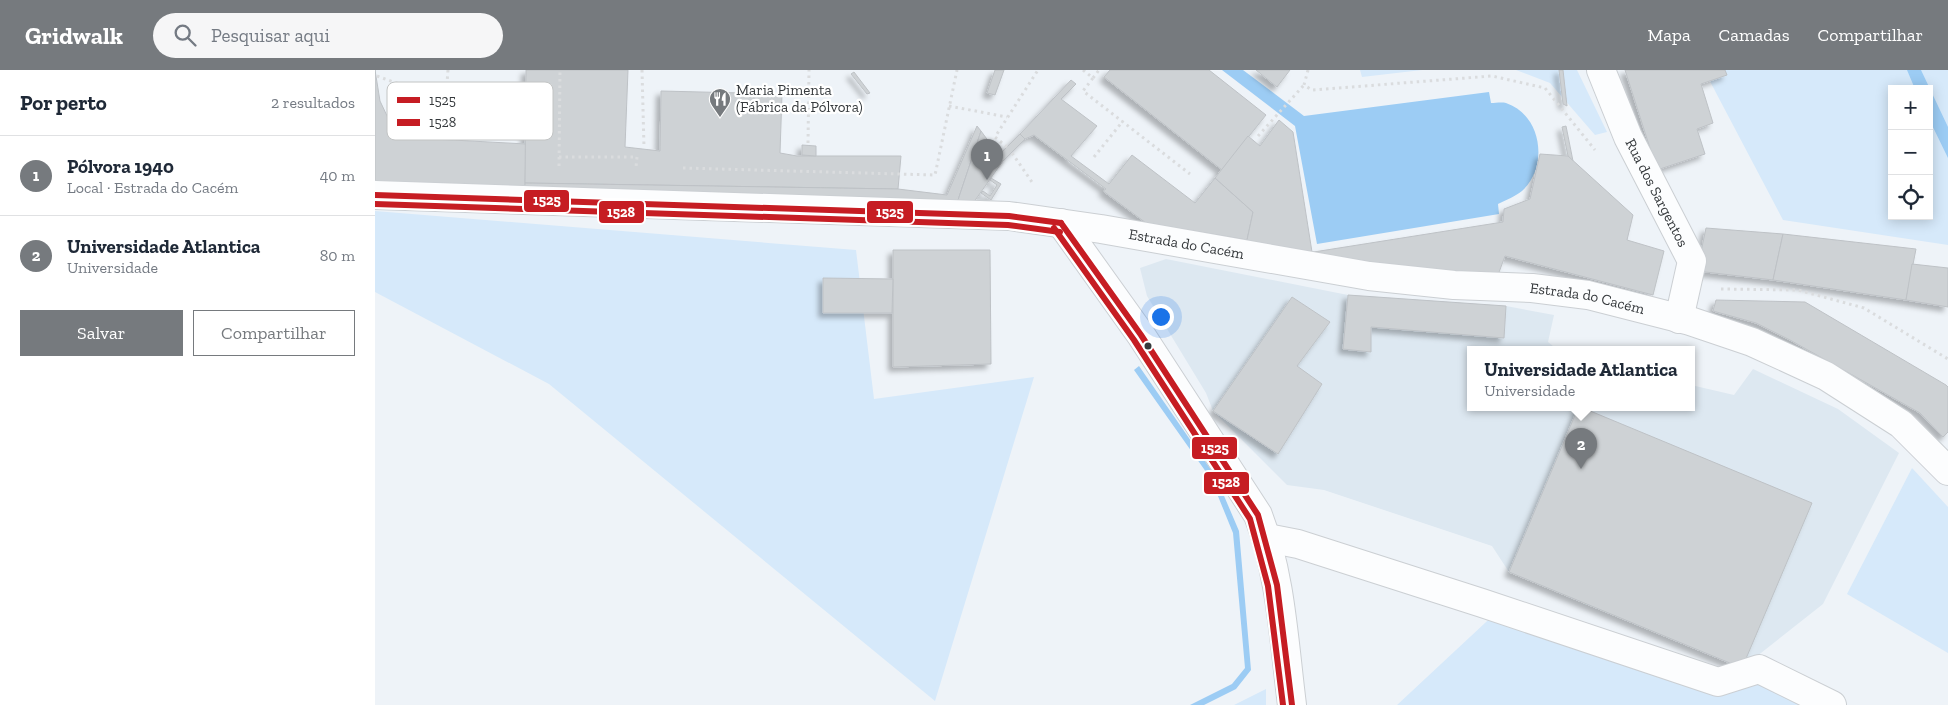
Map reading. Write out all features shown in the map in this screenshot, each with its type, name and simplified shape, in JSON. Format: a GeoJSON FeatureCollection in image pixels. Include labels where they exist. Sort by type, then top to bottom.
{"type":"FeatureCollection","features":[{"type":"Feature","properties":{"kind":"street","name":"Rua dos Sargentos"},"geometry":{"type":"LineString","coordinates":[[1601,70],[1628,137],[1692,261],[1679,319]]}},
{"type":"Feature","properties":{"kind":"street","name":"Estrada do Cacém"},"geometry":{"type":"LineString","coordinates":[[375,195],[408,198],[1009,216],[1061,223],[1369,276],[1454,285],[1532,288],[1588,296],[1679,319],[1752,342],[1826,376],[1901,424],[1948,471]]}},
{"type":"Feature","properties":{"kind":"street"},"geometry":{"type":"LineString","coordinates":[[1061,223],[1141,335],[1258,515],[1267,538],[1277,587],[1293,705]]}},
{"type":"Feature","properties":{"kind":"street"},"geometry":{"type":"LineString","coordinates":[[1267,538],[1298,544],[1718,682],[1759,669],[1832,705]]}},
{"type":"Feature","properties":{"kind":"path"},"geometry":{"type":"LineString","coordinates":[[559,172],[560,70]]}},
{"type":"Feature","properties":{"kind":"path"},"geometry":{"type":"LineString","coordinates":[[643,70],[644,148]]}},
{"type":"Feature","properties":{"kind":"path"},"geometry":{"type":"LineString","coordinates":[[809,70],[809,143]]}},
{"type":"Feature","properties":{"kind":"path"},"geometry":{"type":"LineString","coordinates":[[676,168],[935,175],[957,70]]}},
{"type":"Feature","properties":{"kind":"path"},"geometry":{"type":"LineString","coordinates":[[1007,147],[995,137],[1038,70]]}},
{"type":"Feature","properties":{"kind":"path"},"geometry":{"type":"LineString","coordinates":[[1083,70],[1093,78]]}},
{"type":"Feature","properties":{"kind":"path"},"geometry":{"type":"LineString","coordinates":[[1099,70],[1083,91],[1190,174]]}},
{"type":"Feature","properties":{"kind":"path"},"geometry":{"type":"LineString","coordinates":[[1259,136],[1304,85],[1308,70]]}},
{"type":"Feature","properties":{"kind":"path"},"geometry":{"type":"LineString","coordinates":[[377,76],[394,82]]}},
{"type":"Feature","properties":{"kind":"path"},"geometry":{"type":"LineString","coordinates":[[1304,85],[1312,90],[1492,76],[1545,88],[1599,156]]}},
{"type":"Feature","properties":{"kind":"path"},"geometry":{"type":"LineString","coordinates":[[949,106],[1007,117]]}},
{"type":"Feature","properties":{"kind":"path"},"geometry":{"type":"LineString","coordinates":[[1094,157],[1123,122]]}},
{"type":"Feature","properties":{"kind":"path"},"geometry":{"type":"LineString","coordinates":[[559,157],[637,157],[636,167]]}},
{"type":"Feature","properties":{"kind":"path"},"geometry":{"type":"LineString","coordinates":[[627,167],[646,168]]}},
{"type":"Feature","properties":{"kind":"path"},"geometry":{"type":"LineString","coordinates":[[1684,291],[1746,288],[1798,290],[1864,308],[1948,360]]}},
{"type":"Feature","properties":{"kind":"shaded area"},"geometry":{"type":"Polygon","coordinates":[[[1360,70],[1422,70],[1362,77],[1360,70]]]}},
{"type":"Feature","properties":{"kind":"shaded area"},"geometry":{"type":"Polygon","coordinates":[[[1516,70],[1577,70],[1607,132],[1595,135],[1550,83],[1516,70]]]}},
{"type":"Feature","properties":{"kind":"shaded area"},"geometry":{"type":"Polygon","coordinates":[[[1704,70],[1948,70],[1948,245],[1783,220],[1704,70]]]}},
{"type":"Feature","properties":{"kind":"shaded area"},"geometry":{"type":"Polygon","coordinates":[[[375,211],[856,250],[874,399],[1034,377],[935,701],[549,384],[375,292],[375,211]]]}},
{"type":"Feature","properties":{"kind":"shaded area"},"geometry":{"type":"Polygon","coordinates":[[[1166,259],[1348,295],[1506,306],[1554,315],[1548,342],[1553,346],[1467,346],[1467,411],[1695,411],[1695,386],[1734,395],[1753,369],[1838,409],[1899,453],[1823,604],[1742,668],[1509,572],[1492,546],[1324,490],[1287,485],[1213,411],[1206,393],[1147,296],[1140,268],[1166,259]]]}},
{"type":"Feature","properties":{"kind":"shaded area"},"geometry":{"type":"Polygon","coordinates":[[[1912,468],[1948,507],[1948,653],[1847,594],[1912,468]]]}},
{"type":"Feature","properties":{"kind":"shaded area"},"geometry":{"type":"Polygon","coordinates":[[[1500,609],[1718,682],[1759,669],[1831,705],[1397,705],[1500,609]]]}},
{"type":"Feature","properties":{"kind":"shaded area"},"geometry":{"type":"Polygon","coordinates":[[[1266,689],[1266,705],[1234,705],[1266,689]]]}},
{"type":"Feature","properties":{"kind":"water"},"geometry":{"type":"Polygon","coordinates":[[[1222,70],[1243,70],[1304,116],[1489,92],[1491,103],[1506,103],[1518,109],[1527,118],[1538,142],[1536,169],[1531,181],[1522,191],[1498,204],[1499,214],[1317,244],[1295,126],[1222,70]]]}},
{"type":"Feature","properties":{"kind":"water"},"geometry":{"type":"Polygon","coordinates":[[[1907,70],[1921,70],[1928,85],[1913,85],[1907,70]]]}},
{"type":"Feature","properties":{"kind":"water"},"geometry":{"type":"Polygon","coordinates":[[[1933,95],[1948,127],[1948,158],[1933,127],[1933,95]]]}},
{"type":"Feature","properties":{"kind":"water"},"geometry":{"type":"Polygon","coordinates":[[[1139,366],[1216,477],[1239,531],[1251,670],[1236,689],[1204,705],[1190,705],[1232,684],[1245,668],[1233,533],[1211,479],[1134,370],[1139,366]]]}},
{"type":"Feature","properties":{"kind":"building"},"geometry":{"type":"Polygon","coordinates":[[[375,70],[380,101],[387,116],[387,140],[452,140],[526,144],[525,190],[375,182],[375,70]]]}},
{"type":"Feature","properties":{"kind":"building"},"geometry":{"type":"Polygon","coordinates":[[[526,70],[628,70],[625,147],[660,151],[661,91],[782,94],[780,153],[797,156],[901,156],[898,189],[525,183],[525,140],[553,140],[553,82],[526,82],[526,70]]]}},
{"type":"Feature","properties":{"kind":"building"},"geometry":{"type":"Polygon","coordinates":[[[995,70],[1004,70],[995,95],[987,93],[995,70]]]}},
{"type":"Feature","properties":{"kind":"building"},"geometry":{"type":"Polygon","coordinates":[[[1110,70],[1209,70],[1266,115],[1222,170],[1104,77],[1110,70]]]}},
{"type":"Feature","properties":{"kind":"building"},"geometry":{"type":"Polygon","coordinates":[[[1256,70],[1290,70],[1277,87],[1256,70]]]}},
{"type":"Feature","properties":{"kind":"building"},"geometry":{"type":"Polygon","coordinates":[[[1559,70],[1563,70],[1567,106],[1563,104],[1559,70]]]}},
{"type":"Feature","properties":{"kind":"building"},"geometry":{"type":"Polygon","coordinates":[[[1625,70],[1725,70],[1727,75],[1701,84],[1713,123],[1697,129],[1705,154],[1657,170],[1625,70]]]}},
{"type":"Feature","properties":{"kind":"building"},"geometry":{"type":"Polygon","coordinates":[[[854,72],[870,93],[867,94],[851,74],[854,72]]]}},
{"type":"Feature","properties":{"kind":"building"},"geometry":{"type":"Polygon","coordinates":[[[1071,80],[1076,84],[1061,99],[1097,126],[1071,156],[1109,184],[1132,155],[1195,203],[1215,178],[1253,212],[1247,240],[1146,223],[1103,191],[1106,189],[1034,135],[1025,139],[1020,134],[1071,80]]]}},
{"type":"Feature","properties":{"kind":"building"},"geometry":{"type":"Polygon","coordinates":[[[1279,120],[1293,132],[1312,252],[1301,254],[1247,240],[1253,212],[1215,178],[1248,136],[1260,146],[1279,120]]]}},
{"type":"Feature","properties":{"kind":"building"},"geometry":{"type":"Polygon","coordinates":[[[977,126],[981,131],[956,206],[525,190],[525,183],[898,189],[947,195],[977,126]]]}},
{"type":"Feature","properties":{"kind":"building"},"geometry":{"type":"Polygon","coordinates":[[[1566,126],[1573,161],[1568,156],[1562,127],[1566,126]]]}},
{"type":"Feature","properties":{"kind":"building"},"geometry":{"type":"Polygon","coordinates":[[[981,131],[1003,161],[971,206],[956,206],[981,131]]]}},
{"type":"Feature","properties":{"kind":"building"},"geometry":{"type":"Polygon","coordinates":[[[1020,134],[1025,139],[1003,161],[998,156],[1020,134]]]}},
{"type":"Feature","properties":{"kind":"building"},"geometry":{"type":"Polygon","coordinates":[[[802,145],[816,146],[816,156],[802,155],[802,145]]]}},
{"type":"Feature","properties":{"kind":"building"},"geometry":{"type":"Polygon","coordinates":[[[1540,154],[1568,156],[1633,215],[1627,240],[1664,251],[1653,295],[1505,256],[1498,275],[1377,270],[1301,254],[1503,222],[1504,209],[1530,199],[1540,154]]]}},
{"type":"Feature","properties":{"kind":"building"},"geometry":{"type":"Polygon","coordinates":[[[991,178],[1001,184],[991,200],[981,193],[983,191],[990,196],[997,185],[990,180],[991,178]]]}},
{"type":"Feature","properties":{"kind":"building"},"geometry":{"type":"Polygon","coordinates":[[[1706,228],[1783,234],[1773,280],[1697,271],[1706,228]]]}},
{"type":"Feature","properties":{"kind":"building"},"geometry":{"type":"Polygon","coordinates":[[[1783,234],[1916,249],[1906,300],[1773,280],[1783,234]]]}},
{"type":"Feature","properties":{"kind":"building"},"geometry":{"type":"Polygon","coordinates":[[[893,250],[990,250],[991,364],[893,367],[893,250]]]}},
{"type":"Feature","properties":{"kind":"building"},"geometry":{"type":"Polygon","coordinates":[[[1912,264],[1948,268],[1948,307],[1906,300],[1912,264]]]}},
{"type":"Feature","properties":{"kind":"building"},"geometry":{"type":"Polygon","coordinates":[[[823,278],[893,279],[892,313],[823,313],[823,278]]]}},
{"type":"Feature","properties":{"kind":"building"},"geometry":{"type":"Polygon","coordinates":[[[1348,295],[1506,306],[1504,338],[1371,327],[1371,352],[1343,349],[1348,295]]]}},
{"type":"Feature","properties":{"kind":"building"},"geometry":{"type":"Polygon","coordinates":[[[1292,297],[1330,322],[1297,366],[1322,384],[1278,454],[1213,411],[1292,297]]]}},
{"type":"Feature","properties":{"kind":"building"},"geometry":{"type":"Polygon","coordinates":[[[1716,300],[1805,302],[1946,385],[1948,387],[1948,432],[1943,437],[1920,413],[1790,340],[1756,323],[1713,311],[1716,300]]]}},
{"type":"Feature","properties":{"kind":"building"},"geometry":{"type":"Polygon","coordinates":[[[1577,411],[1590,411],[1812,503],[1742,668],[1509,572],[1577,411]]]}},
{"type":"Feature","properties":{"kind":"transit line","name":"1525"},"geometry":{"type":"LineString","coordinates":[[375,195],[1009,216],[1061,223]]}},
{"type":"Feature","properties":{"kind":"transit line","name":"1528"},"geometry":{"type":"LineString","coordinates":[[375,204],[1008,225],[1060,232]]}},
{"type":"Feature","properties":{"kind":"transit line","name":"1525"},"geometry":{"type":"LineString","coordinates":[[1061,223],[1141,335],[1258,515],[1277,585],[1292,705]]}},
{"type":"Feature","properties":{"kind":"transit line","name":"1528"},"geometry":{"type":"LineString","coordinates":[[1054,228],[1134,340],[1250,519],[1268,586],[1283,705]]}},
{"type":"Feature","properties":{"kind":"place","name":"Maria Pimenta (Fábrica da Pólvora)"},"geometry":{"type":"Point","coordinates":[720,118]}},
{"type":"Feature","properties":{"kind":"place","name":"Pólvora 1940"},"geometry":{"type":"Point","coordinates":[987,180]}},
{"type":"Feature","properties":{"kind":"place","name":"Universidade Atlantica"},"geometry":{"type":"Point","coordinates":[1581,469]}}]}
